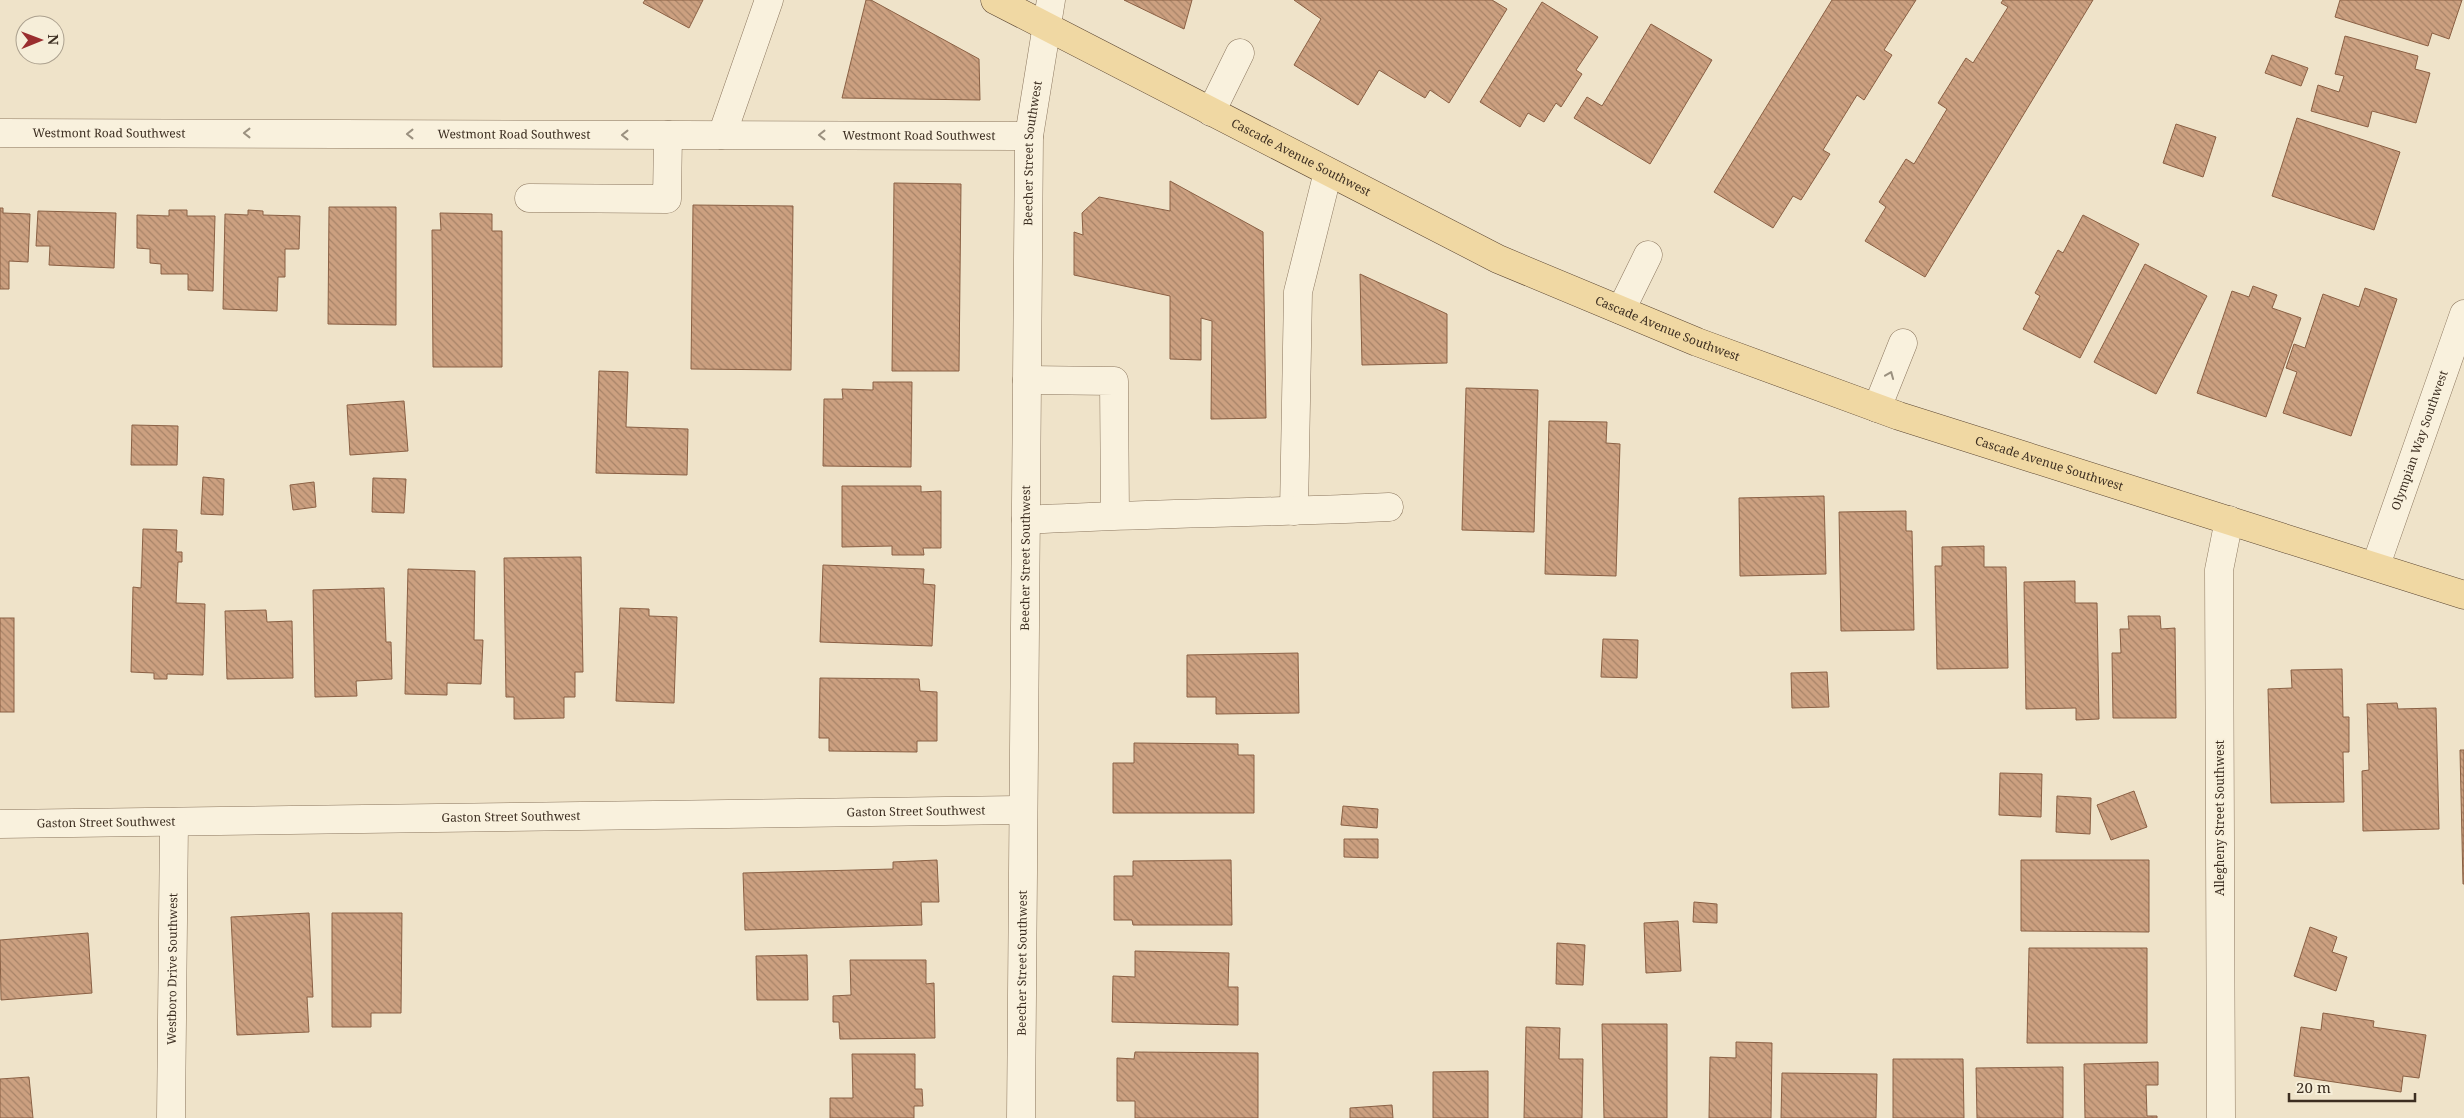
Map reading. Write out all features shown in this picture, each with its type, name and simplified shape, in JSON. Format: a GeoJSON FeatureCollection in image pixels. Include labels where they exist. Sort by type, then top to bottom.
{"type":"FeatureCollection","features":[{"type":"Feature","properties":{"kind":"main road","name":"Cascade Avenue Southwest"},"geometry":{"type":"LineString","coordinates":[[995,0],[1498,259],[1697,342],[1877,408],[2464,595]]}},
{"type":"Feature","properties":{"kind":"street"},"geometry":{"type":"LineString","coordinates":[[722,135],[769,0]]}},
{"type":"Feature","properties":{"kind":"street","name":"Beecher Street Southwest"},"geometry":{"type":"LineString","coordinates":[[1021,1118],[1029,136],[1051,0]]}},
{"type":"Feature","properties":{"kind":"street"},"geometry":{"type":"LineString","coordinates":[[1211,112],[1240,53]]}},
{"type":"Feature","properties":{"kind":"street","name":"Westmont Road Southwest"},"geometry":{"type":"LineString","coordinates":[[0,132],[1029,136]]}},
{"type":"Feature","properties":{"kind":"street"},"geometry":{"type":"LineString","coordinates":[[529,198],[667,199],[668,135]]}},
{"type":"Feature","properties":{"kind":"street"},"geometry":{"type":"LineString","coordinates":[[1294,511],[1298,292],[1328,172]]}},
{"type":"Feature","properties":{"kind":"street"},"geometry":{"type":"LineString","coordinates":[[1621,310],[1648,255]]}},
{"type":"Feature","properties":{"kind":"street","name":"Olympian Way Southwest"},"geometry":{"type":"LineString","coordinates":[[2376,566],[2464,314]]}},
{"type":"Feature","properties":{"kind":"street"},"geometry":{"type":"LineString","coordinates":[[1877,408],[1904,342]]}},
{"type":"Feature","properties":{"kind":"street"},"geometry":{"type":"LineString","coordinates":[[1027,380],[1114,381],[1115,514]]}},
{"type":"Feature","properties":{"kind":"street"},"geometry":{"type":"LineString","coordinates":[[1026,520],[1115,514],[1294,511],[1389,507]]}},
{"type":"Feature","properties":{"kind":"street","name":"Allegheny Street Southwest"},"geometry":{"type":"LineString","coordinates":[[2221,1118],[2219,570],[2229,520]]}},
{"type":"Feature","properties":{"kind":"street","name":"Gaston Street Southwest"},"geometry":{"type":"LineString","coordinates":[[0,824],[1023,810]]}},
{"type":"Feature","properties":{"kind":"street","name":"Westboro Drive Southwest"},"geometry":{"type":"LineString","coordinates":[[171,1118],[174,822]]}},
{"type":"Feature","properties":{"kind":"building"},"geometry":{"type":"Polygon","coordinates":[[[645,0],[703,0],[689,28],[643,3],[645,0]]]}},
{"type":"Feature","properties":{"kind":"building"},"geometry":{"type":"Polygon","coordinates":[[[866,0],[871,0],[979,59],[980,100],[842,98],[866,0]]]}},
{"type":"Feature","properties":{"kind":"building"},"geometry":{"type":"Polygon","coordinates":[[[1124,0],[1192,0],[1184,29],[1124,0]]]}},
{"type":"Feature","properties":{"kind":"building"},"geometry":{"type":"Polygon","coordinates":[[[1294,0],[1492,0],[1507,9],[1449,103],[1430,90],[1425,98],[1379,70],[1358,105],[1294,65],[1321,19],[1294,0]]]}},
{"type":"Feature","properties":{"kind":"building"},"geometry":{"type":"Polygon","coordinates":[[[1832,0],[1916,0],[1884,50],[1892,55],[1864,100],[1857,95],[1823,150],[1830,154],[1801,200],[1793,196],[1773,228],[1714,192],[1832,0]]]}},
{"type":"Feature","properties":{"kind":"building"},"geometry":{"type":"Polygon","coordinates":[[[2003,0],[2093,0],[1925,277],[1865,241],[1886,207],[1879,202],[1906,159],[1914,164],[1947,109],[1938,103],[1966,58],[1973,63],[2008,7],[2001,3],[2003,0]]]}},
{"type":"Feature","properties":{"kind":"building"},"geometry":{"type":"Polygon","coordinates":[[[2340,0],[2462,0],[2449,39],[2432,33],[2428,46],[2335,17],[2340,0]]]}},
{"type":"Feature","properties":{"kind":"building"},"geometry":{"type":"Polygon","coordinates":[[[1542,2],[1598,37],[1576,70],[1582,74],[1561,107],[1556,103],[1544,122],[1528,113],[1520,127],[1480,102],[1542,2]]]}},
{"type":"Feature","properties":{"kind":"building"},"geometry":{"type":"Polygon","coordinates":[[[1651,24],[1712,60],[1650,164],[1574,118],[1587,97],[1602,106],[1651,24]]]}},
{"type":"Feature","properties":{"kind":"building"},"geometry":{"type":"Polygon","coordinates":[[[2345,36],[2418,56],[2415,69],[2430,73],[2416,123],[2372,111],[2368,127],[2311,111],[2318,85],[2339,92],[2344,76],[2335,74],[2345,36]]]}},
{"type":"Feature","properties":{"kind":"building"},"geometry":{"type":"Polygon","coordinates":[[[2272,55],[2308,68],[2301,86],[2265,73],[2272,55]]]}},
{"type":"Feature","properties":{"kind":"building"},"geometry":{"type":"Polygon","coordinates":[[[2297,118],[2400,152],[2374,230],[2272,196],[2297,118]]]}},
{"type":"Feature","properties":{"kind":"building"},"geometry":{"type":"Polygon","coordinates":[[[2176,124],[2216,137],[2203,177],[2163,163],[2176,124]]]}},
{"type":"Feature","properties":{"kind":"building"},"geometry":{"type":"Polygon","coordinates":[[[1170,181],[1263,232],[1266,418],[1211,419],[1212,321],[1201,318],[1201,360],[1170,359],[1170,296],[1074,275],[1074,232],[1083,235],[1082,213],[1099,197],[1170,211],[1170,181]]]}},
{"type":"Feature","properties":{"kind":"building"},"geometry":{"type":"Polygon","coordinates":[[[894,183],[961,184],[959,371],[892,371],[894,183]]]}},
{"type":"Feature","properties":{"kind":"building"},"geometry":{"type":"Polygon","coordinates":[[[693,205],[793,206],[791,370],[691,369],[693,205]]]}},
{"type":"Feature","properties":{"kind":"building"},"geometry":{"type":"Polygon","coordinates":[[[329,207],[396,207],[396,325],[328,324],[329,207]]]}},
{"type":"Feature","properties":{"kind":"building"},"geometry":{"type":"Polygon","coordinates":[[[0,208],[3,208],[3,213],[30,214],[28,262],[9,261],[9,289],[0,289],[0,208]]]}},
{"type":"Feature","properties":{"kind":"building"},"geometry":{"type":"Polygon","coordinates":[[[169,210],[187,210],[187,216],[215,216],[213,291],[188,290],[188,274],[161,274],[161,264],[150,263],[150,249],[137,248],[137,215],[169,216],[169,210]]]}},
{"type":"Feature","properties":{"kind":"building"},"geometry":{"type":"Polygon","coordinates":[[[248,210],[263,211],[263,215],[300,216],[299,249],[285,249],[285,277],[278,277],[277,311],[223,309],[225,214],[248,215],[248,210]]]}},
{"type":"Feature","properties":{"kind":"building"},"geometry":{"type":"Polygon","coordinates":[[[38,211],[116,213],[114,268],[49,265],[50,246],[36,246],[38,211]]]}},
{"type":"Feature","properties":{"kind":"building"},"geometry":{"type":"Polygon","coordinates":[[[440,213],[492,214],[492,231],[502,231],[502,367],[433,367],[432,230],[441,230],[440,213]]]}},
{"type":"Feature","properties":{"kind":"building"},"geometry":{"type":"Polygon","coordinates":[[[2083,215],[2139,244],[2080,358],[2023,329],[2040,296],[2035,293],[2058,250],[2063,253],[2083,215]]]}},
{"type":"Feature","properties":{"kind":"building"},"geometry":{"type":"Polygon","coordinates":[[[2145,264],[2207,296],[2156,394],[2094,362],[2145,264]]]}},
{"type":"Feature","properties":{"kind":"building"},"geometry":{"type":"Polygon","coordinates":[[[1360,274],[1447,314],[1447,363],[1362,365],[1360,274]]]}},
{"type":"Feature","properties":{"kind":"building"},"geometry":{"type":"Polygon","coordinates":[[[2253,286],[2277,295],[2272,308],[2301,318],[2266,417],[2197,393],[2232,291],[2249,297],[2253,286]]]}},
{"type":"Feature","properties":{"kind":"building"},"geometry":{"type":"Polygon","coordinates":[[[2365,288],[2397,299],[2351,436],[2283,413],[2297,372],[2286,368],[2294,344],[2305,348],[2323,294],[2359,307],[2365,288]]]}},
{"type":"Feature","properties":{"kind":"building"},"geometry":{"type":"Polygon","coordinates":[[[599,371],[628,372],[626,427],[688,429],[687,475],[596,473],[599,371]]]}},
{"type":"Feature","properties":{"kind":"building"},"geometry":{"type":"Polygon","coordinates":[[[873,382],[912,382],[911,467],[823,466],[824,399],[843,399],[842,389],[873,390],[873,382]]]}},
{"type":"Feature","properties":{"kind":"building"},"geometry":{"type":"Polygon","coordinates":[[[1466,388],[1538,390],[1534,532],[1462,530],[1466,388]]]}},
{"type":"Feature","properties":{"kind":"building"},"geometry":{"type":"Polygon","coordinates":[[[404,401],[408,451],[350,455],[347,405],[404,401]]]}},
{"type":"Feature","properties":{"kind":"building"},"geometry":{"type":"Polygon","coordinates":[[[1549,421],[1607,422],[1606,443],[1620,444],[1616,576],[1545,574],[1549,421]]]}},
{"type":"Feature","properties":{"kind":"building"},"geometry":{"type":"Polygon","coordinates":[[[132,425],[178,426],[177,465],[131,465],[132,425]]]}},
{"type":"Feature","properties":{"kind":"building"},"geometry":{"type":"Polygon","coordinates":[[[203,477],[224,479],[223,515],[201,514],[203,477]]]}},
{"type":"Feature","properties":{"kind":"building"},"geometry":{"type":"Polygon","coordinates":[[[373,478],[406,479],[404,513],[372,512],[373,478]]]}},
{"type":"Feature","properties":{"kind":"building"},"geometry":{"type":"Polygon","coordinates":[[[314,482],[316,507],[293,510],[290,485],[314,482]]]}},
{"type":"Feature","properties":{"kind":"building"},"geometry":{"type":"Polygon","coordinates":[[[842,486],[921,486],[921,492],[941,491],[941,548],[923,548],[924,555],[892,555],[892,546],[842,547],[842,486]]]}},
{"type":"Feature","properties":{"kind":"building"},"geometry":{"type":"Polygon","coordinates":[[[1824,496],[1826,574],[1740,576],[1739,498],[1824,496]]]}},
{"type":"Feature","properties":{"kind":"building"},"geometry":{"type":"Polygon","coordinates":[[[1906,511],[1906,531],[1912,531],[1914,630],[1841,631],[1839,512],[1906,511]]]}},
{"type":"Feature","properties":{"kind":"building"},"geometry":{"type":"Polygon","coordinates":[[[143,529],[177,530],[176,552],[182,552],[182,562],[178,562],[176,603],[205,604],[203,675],[167,674],[167,679],[154,679],[154,673],[131,672],[133,587],[141,588],[143,529]]]}},
{"type":"Feature","properties":{"kind":"building"},"geometry":{"type":"Polygon","coordinates":[[[1984,546],[1984,567],[2006,567],[2008,668],[1937,669],[1935,566],[1942,566],[1942,547],[1984,546]]]}},
{"type":"Feature","properties":{"kind":"building"},"geometry":{"type":"Polygon","coordinates":[[[581,557],[583,672],[575,672],[575,697],[564,697],[564,718],[514,719],[514,697],[506,697],[504,558],[581,557]]]}},
{"type":"Feature","properties":{"kind":"building"},"geometry":{"type":"Polygon","coordinates":[[[823,565],[924,569],[923,584],[935,585],[932,646],[820,642],[823,565]]]}},
{"type":"Feature","properties":{"kind":"building"},"geometry":{"type":"Polygon","coordinates":[[[408,569],[475,571],[474,640],[483,640],[481,684],[447,683],[447,695],[405,694],[408,569]]]}},
{"type":"Feature","properties":{"kind":"building"},"geometry":{"type":"Polygon","coordinates":[[[2075,581],[2075,603],[2097,603],[2099,719],[2076,720],[2076,708],[2026,709],[2024,582],[2075,581]]]}},
{"type":"Feature","properties":{"kind":"building"},"geometry":{"type":"Polygon","coordinates":[[[384,588],[386,642],[391,642],[392,679],[356,681],[357,696],[315,697],[313,590],[384,588]]]}},
{"type":"Feature","properties":{"kind":"building"},"geometry":{"type":"Polygon","coordinates":[[[620,608],[649,609],[649,616],[677,617],[674,703],[616,701],[620,608]]]}},
{"type":"Feature","properties":{"kind":"building"},"geometry":{"type":"Polygon","coordinates":[[[266,610],[267,622],[292,621],[293,678],[227,679],[225,611],[266,610]]]}},
{"type":"Feature","properties":{"kind":"building"},"geometry":{"type":"Polygon","coordinates":[[[2128,616],[2160,616],[2161,629],[2175,628],[2176,718],[2113,718],[2112,653],[2121,653],[2120,629],[2129,629],[2128,616]]]}},
{"type":"Feature","properties":{"kind":"building"},"geometry":{"type":"Polygon","coordinates":[[[0,618],[14,618],[14,712],[0,712],[0,618]]]}},
{"type":"Feature","properties":{"kind":"building"},"geometry":{"type":"Polygon","coordinates":[[[1603,639],[1638,640],[1637,678],[1601,677],[1603,639]]]}},
{"type":"Feature","properties":{"kind":"building"},"geometry":{"type":"Polygon","coordinates":[[[1298,653],[1299,713],[1216,714],[1216,697],[1187,697],[1187,655],[1298,653]]]}},
{"type":"Feature","properties":{"kind":"building"},"geometry":{"type":"Polygon","coordinates":[[[2342,669],[2343,717],[2349,717],[2349,752],[2343,752],[2344,802],[2271,803],[2268,689],[2292,688],[2291,670],[2342,669]]]}},
{"type":"Feature","properties":{"kind":"building"},"geometry":{"type":"Polygon","coordinates":[[[1827,672],[1829,707],[1792,708],[1791,673],[1827,672]]]}},
{"type":"Feature","properties":{"kind":"building"},"geometry":{"type":"Polygon","coordinates":[[[820,678],[919,679],[920,691],[937,692],[937,741],[917,741],[917,752],[829,751],[829,738],[819,738],[820,678]]]}},
{"type":"Feature","properties":{"kind":"building"},"geometry":{"type":"Polygon","coordinates":[[[2397,703],[2398,709],[2436,708],[2439,829],[2363,831],[2362,771],[2369,770],[2367,704],[2397,703]]]}},
{"type":"Feature","properties":{"kind":"building"},"geometry":{"type":"Polygon","coordinates":[[[1134,743],[1238,744],[1238,755],[1254,755],[1254,813],[1113,813],[1113,763],[1134,763],[1134,743]]]}},
{"type":"Feature","properties":{"kind":"building"},"geometry":{"type":"Polygon","coordinates":[[[2460,750],[2464,750],[2464,884],[2463,884],[2460,750]]]}},
{"type":"Feature","properties":{"kind":"building"},"geometry":{"type":"Polygon","coordinates":[[[2000,773],[2042,774],[2041,817],[1999,815],[2000,773]]]}},
{"type":"Feature","properties":{"kind":"building"},"geometry":{"type":"Polygon","coordinates":[[[2134,791],[2147,827],[2111,840],[2097,805],[2134,791]]]}},
{"type":"Feature","properties":{"kind":"building"},"geometry":{"type":"Polygon","coordinates":[[[2057,796],[2091,798],[2090,834],[2056,832],[2057,796]]]}},
{"type":"Feature","properties":{"kind":"building"},"geometry":{"type":"Polygon","coordinates":[[[1343,806],[1378,809],[1377,828],[1341,825],[1343,806]]]}},
{"type":"Feature","properties":{"kind":"building"},"geometry":{"type":"Polygon","coordinates":[[[1344,839],[1378,839],[1378,858],[1344,857],[1344,839]]]}},
{"type":"Feature","properties":{"kind":"building"},"geometry":{"type":"Polygon","coordinates":[[[937,860],[939,902],[921,902],[922,925],[745,930],[743,873],[893,869],[893,862],[937,860]]]}},
{"type":"Feature","properties":{"kind":"building"},"geometry":{"type":"Polygon","coordinates":[[[1231,860],[1232,925],[1133,925],[1132,920],[1114,920],[1114,876],[1133,876],[1133,861],[1231,860]]]}},
{"type":"Feature","properties":{"kind":"building"},"geometry":{"type":"Polygon","coordinates":[[[2021,860],[2149,860],[2149,932],[2021,931],[2021,860]]]}},
{"type":"Feature","properties":{"kind":"building"},"geometry":{"type":"Polygon","coordinates":[[[1694,902],[1717,904],[1717,923],[1693,922],[1694,902]]]}},
{"type":"Feature","properties":{"kind":"building"},"geometry":{"type":"Polygon","coordinates":[[[309,913],[313,997],[307,997],[309,1032],[237,1035],[231,917],[309,913]]]}},
{"type":"Feature","properties":{"kind":"building"},"geometry":{"type":"Polygon","coordinates":[[[332,913],[402,913],[401,1013],[371,1013],[371,1027],[332,1027],[332,913]]]}},
{"type":"Feature","properties":{"kind":"building"},"geometry":{"type":"Polygon","coordinates":[[[1678,921],[1681,971],[1646,973],[1644,923],[1678,921]]]}},
{"type":"Feature","properties":{"kind":"building"},"geometry":{"type":"Polygon","coordinates":[[[2310,927],[2337,937],[2332,952],[2347,957],[2336,991],[2294,976],[2310,927]]]}},
{"type":"Feature","properties":{"kind":"building"},"geometry":{"type":"Polygon","coordinates":[[[88,933],[92,993],[1,1000],[0,940],[88,933]]]}},
{"type":"Feature","properties":{"kind":"building"},"geometry":{"type":"Polygon","coordinates":[[[1557,943],[1585,945],[1583,985],[1556,984],[1557,943]]]}},
{"type":"Feature","properties":{"kind":"building"},"geometry":{"type":"Polygon","coordinates":[[[2029,948],[2147,948],[2147,1043],[2027,1043],[2029,948]]]}},
{"type":"Feature","properties":{"kind":"building"},"geometry":{"type":"Polygon","coordinates":[[[1135,951],[1229,953],[1228,987],[1238,987],[1238,1025],[1112,1022],[1113,976],[1135,977],[1135,951]]]}},
{"type":"Feature","properties":{"kind":"building"},"geometry":{"type":"Polygon","coordinates":[[[807,955],[808,1000],[757,1000],[756,956],[807,955]]]}},
{"type":"Feature","properties":{"kind":"building"},"geometry":{"type":"Polygon","coordinates":[[[850,960],[926,960],[926,984],[934,983],[935,1038],[840,1039],[839,1022],[833,1022],[833,996],[851,995],[850,960]]]}},
{"type":"Feature","properties":{"kind":"building"},"geometry":{"type":"Polygon","coordinates":[[[2323,1013],[2374,1021],[2373,1027],[2426,1035],[2419,1078],[2403,1076],[2401,1092],[2294,1076],[2301,1027],[2321,1030],[2323,1013]]]}},
{"type":"Feature","properties":{"kind":"building"},"geometry":{"type":"Polygon","coordinates":[[[1602,1024],[1667,1024],[1667,1118],[1604,1118],[1602,1024]]]}},
{"type":"Feature","properties":{"kind":"building"},"geometry":{"type":"Polygon","coordinates":[[[1526,1027],[1560,1028],[1559,1059],[1583,1059],[1582,1118],[1524,1118],[1526,1027]]]}},
{"type":"Feature","properties":{"kind":"building"},"geometry":{"type":"Polygon","coordinates":[[[1736,1042],[1772,1043],[1771,1118],[1709,1118],[1710,1057],[1736,1058],[1736,1042]]]}},
{"type":"Feature","properties":{"kind":"building"},"geometry":{"type":"Polygon","coordinates":[[[1135,1052],[1258,1053],[1258,1118],[1135,1118],[1135,1101],[1117,1101],[1117,1058],[1134,1059],[1135,1052]]]}},
{"type":"Feature","properties":{"kind":"building"},"geometry":{"type":"Polygon","coordinates":[[[852,1054],[915,1054],[915,1089],[922,1089],[923,1106],[914,1106],[914,1118],[830,1118],[830,1098],[853,1098],[852,1054]]]}},
{"type":"Feature","properties":{"kind":"building"},"geometry":{"type":"Polygon","coordinates":[[[1893,1059],[1963,1059],[1964,1118],[1893,1118],[1893,1059]]]}},
{"type":"Feature","properties":{"kind":"building"},"geometry":{"type":"Polygon","coordinates":[[[2158,1062],[2158,1085],[2146,1085],[2147,1116],[2157,1116],[2157,1118],[2085,1118],[2084,1064],[2158,1062]]]}},
{"type":"Feature","properties":{"kind":"building"},"geometry":{"type":"Polygon","coordinates":[[[2063,1067],[2063,1118],[1977,1118],[1976,1068],[2063,1067]]]}},
{"type":"Feature","properties":{"kind":"building"},"geometry":{"type":"Polygon","coordinates":[[[1488,1071],[1488,1118],[1433,1118],[1433,1072],[1488,1071]]]}},
{"type":"Feature","properties":{"kind":"building"},"geometry":{"type":"Polygon","coordinates":[[[1782,1073],[1877,1074],[1876,1118],[1781,1118],[1782,1073]]]}},
{"type":"Feature","properties":{"kind":"building"},"geometry":{"type":"Polygon","coordinates":[[[29,1077],[33,1118],[0,1118],[0,1079],[29,1077]]]}},
{"type":"Feature","properties":{"kind":"building"},"geometry":{"type":"Polygon","coordinates":[[[1392,1105],[1393,1118],[1350,1118],[1350,1108],[1392,1105]]]}}]}
